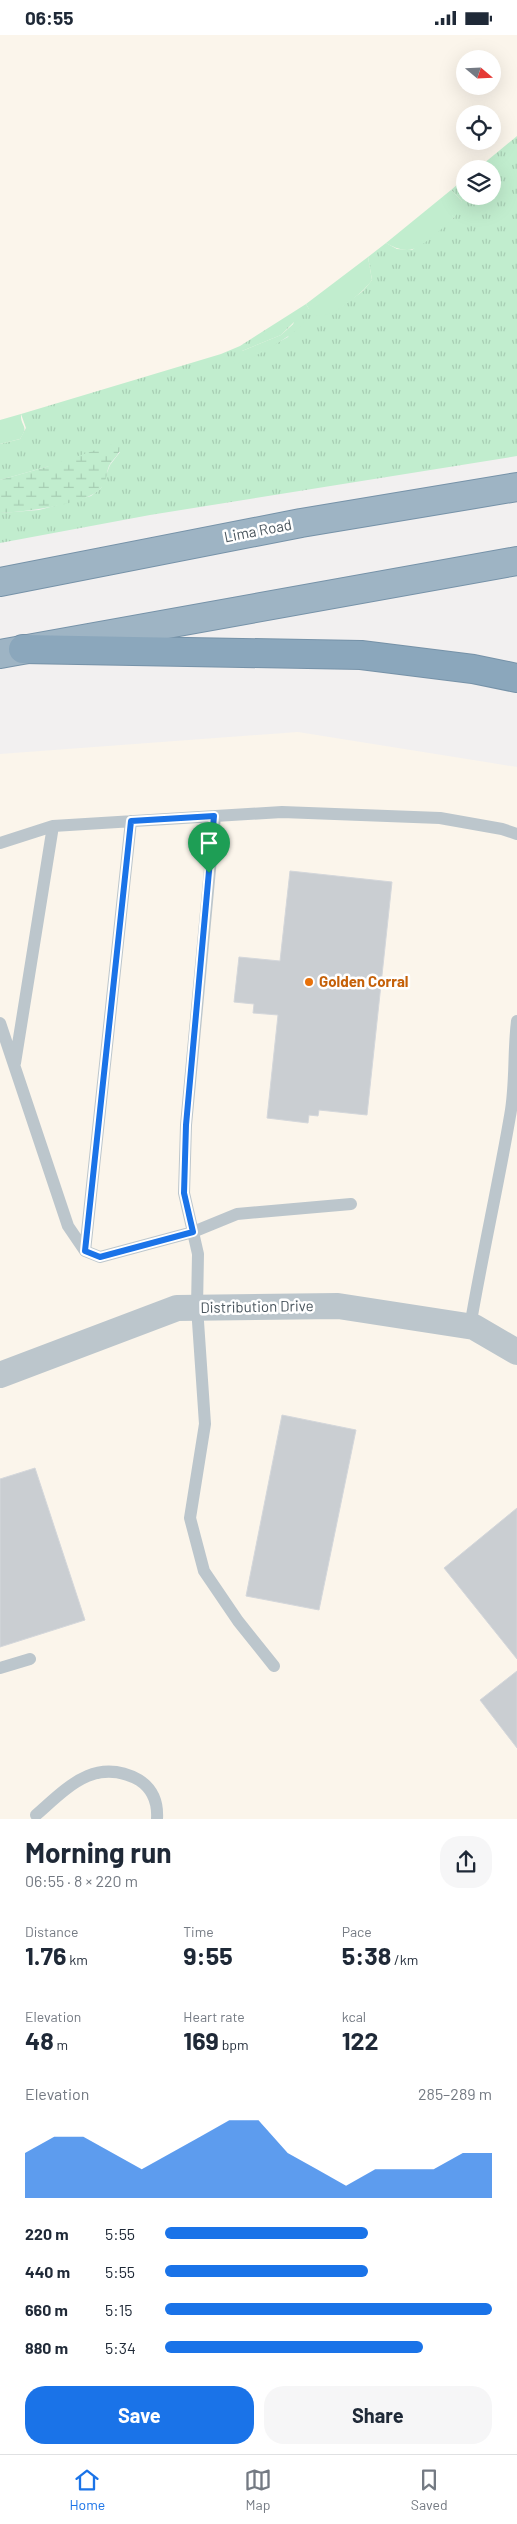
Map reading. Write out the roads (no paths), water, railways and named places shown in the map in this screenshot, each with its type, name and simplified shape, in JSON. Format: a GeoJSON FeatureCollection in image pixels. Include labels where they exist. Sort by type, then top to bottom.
{"type":"FeatureCollection","features":[{"type":"Feature","properties":{"kind":"highway","name":"Lima Road"},"geometry":{"type":"LineString","coordinates":[[0,582],[301,523],[517,487]]}},
{"type":"Feature","properties":{"kind":"highway"},"geometry":{"type":"LineString","coordinates":[[11,651],[517,561]]}},
{"type":"Feature","properties":{"kind":"highway"},"geometry":{"type":"LineString","coordinates":[[11,651],[361,655],[473,669],[517,678]]}},
{"type":"Feature","properties":{"kind":"street","name":"Distribution Drive"},"geometry":{"type":"LineString","coordinates":[[0,1375],[177,1308],[197,1307],[338,1306],[470,1327],[517,1352]]}},
{"type":"Feature","properties":{"kind":"lane"},"geometry":{"type":"LineString","coordinates":[[0,843],[53,826],[282,812],[440,818],[502,829],[517,834]]}},
{"type":"Feature","properties":{"kind":"lane"},"geometry":{"type":"LineString","coordinates":[[214,816],[186,1125],[184,1193],[198,1254],[197,1307],[205,1424],[190,1518],[204,1571],[238,1621],[274,1666]]}},
{"type":"Feature","properties":{"kind":"lane"},"geometry":{"type":"LineString","coordinates":[[85,1251],[131,821]]}},
{"type":"Feature","properties":{"kind":"lane"},"geometry":{"type":"LineString","coordinates":[[15,1064],[53,826]]}},
{"type":"Feature","properties":{"kind":"lane"},"geometry":{"type":"LineString","coordinates":[[470,1327],[510,1116],[516,1076],[513,1048],[517,1021]]}},
{"type":"Feature","properties":{"kind":"lane"},"geometry":{"type":"LineString","coordinates":[[0,1023],[68,1226],[85,1251],[100,1257],[193,1232],[237,1214],[352,1204]]}},
{"type":"Feature","properties":{"kind":"lane"},"geometry":{"type":"LineString","coordinates":[[0,1669],[30,1659]]}},
{"type":"Feature","properties":{"kind":"lane"},"geometry":{"type":"LineString","coordinates":[[32,1818],[65,1789],[83,1777],[102,1771],[125,1773],[148,1786],[158,1807],[157,1819]]}},
{"type":"Feature","properties":{"kind":"place","name":"Golden Corral"},"geometry":{"type":"Point","coordinates":[309,982]}}]}
